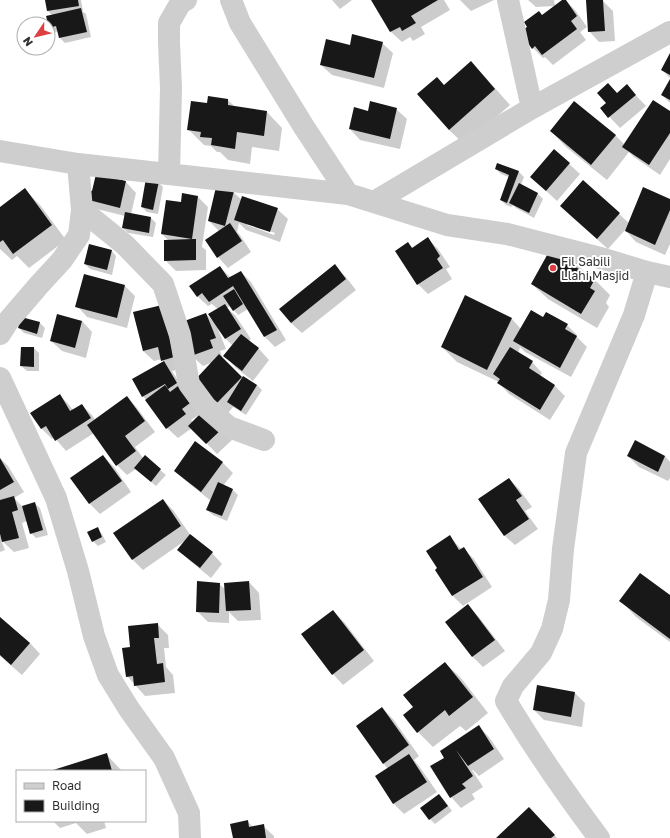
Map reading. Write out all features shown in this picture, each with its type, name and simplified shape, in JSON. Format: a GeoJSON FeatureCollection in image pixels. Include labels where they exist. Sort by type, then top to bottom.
{"type":"FeatureCollection","features":[{"type":"Feature","properties":{"kind":"street"},"geometry":{"type":"LineString","coordinates":[[169,174],[171,88],[169,23],[181,2],[186,0]]}},
{"type":"Feature","properties":{"kind":"street"},"geometry":{"type":"LineString","coordinates":[[231,0],[240,23],[348,194]]}},
{"type":"Feature","properties":{"kind":"street"},"geometry":{"type":"LineString","coordinates":[[508,0],[532,108]]}},
{"type":"Feature","properties":{"kind":"street"},"geometry":{"type":"LineString","coordinates":[[374,202],[532,108],[670,32]]}},
{"type":"Feature","properties":{"kind":"street"},"geometry":{"type":"LineString","coordinates":[[0,151],[78,164],[348,194],[447,225],[507,234],[670,277]]}},
{"type":"Feature","properties":{"kind":"street"},"geometry":{"type":"LineString","coordinates":[[0,334],[9,320],[62,260],[79,235],[82,210],[78,164]]}},
{"type":"Feature","properties":{"kind":"street"},"geometry":{"type":"LineString","coordinates":[[82,210],[125,246],[163,284],[180,335],[189,384],[206,407],[229,427],[264,440]]}},
{"type":"Feature","properties":{"kind":"street"},"geometry":{"type":"LineString","coordinates":[[599,838],[573,803],[506,701],[513,686],[541,653],[552,629],[559,600],[563,549],[576,453],[634,315],[647,272]]}},
{"type":"Feature","properties":{"kind":"street"},"geometry":{"type":"LineString","coordinates":[[0,378],[56,498],[78,571],[94,636],[108,675],[129,709],[164,758],[189,813],[190,838]]}},
{"type":"Feature","properties":{"kind":"building"},"geometry":{"type":"Polygon","coordinates":[[[45,0],[78,0],[79,6],[47,11],[45,0]]]}},
{"type":"Feature","properties":{"kind":"building"},"geometry":{"type":"Polygon","coordinates":[[[371,0],[438,0],[411,16],[416,23],[402,31],[400,27],[390,32],[371,0]]]}},
{"type":"Feature","properties":{"kind":"building"},"geometry":{"type":"Polygon","coordinates":[[[562,0],[566,0],[577,16],[571,21],[577,29],[542,55],[535,46],[532,49],[520,32],[527,27],[524,22],[539,11],[542,15],[562,0]]]}},
{"type":"Feature","properties":{"kind":"building"},"geometry":{"type":"Polygon","coordinates":[[[586,0],[603,0],[605,31],[588,32],[586,0]]]}},
{"type":"Feature","properties":{"kind":"building"},"geometry":{"type":"Polygon","coordinates":[[[81,8],[87,32],[59,38],[56,26],[56,16],[46,16],[81,8]]]}},
{"type":"Feature","properties":{"kind":"building"},"geometry":{"type":"Polygon","coordinates":[[[352,34],[383,42],[374,78],[320,65],[326,39],[350,45],[352,34]]]}},
{"type":"Feature","properties":{"kind":"building"},"geometry":{"type":"Polygon","coordinates":[[[670,53],[670,75],[661,70],[670,53]]]}},
{"type":"Feature","properties":{"kind":"building"},"geometry":{"type":"Polygon","coordinates":[[[471,61],[495,89],[449,130],[417,94],[437,77],[444,85],[471,61]]]}},
{"type":"Feature","properties":{"kind":"building"},"geometry":{"type":"Polygon","coordinates":[[[670,79],[670,100],[661,95],[670,79]]]}},
{"type":"Feature","properties":{"kind":"building"},"geometry":{"type":"Polygon","coordinates":[[[608,83],[617,93],[627,84],[636,95],[608,118],[600,108],[606,103],[597,93],[608,83]]]}},
{"type":"Feature","properties":{"kind":"building"},"geometry":{"type":"Polygon","coordinates":[[[208,96],[228,99],[228,105],[267,111],[264,136],[237,132],[235,149],[211,145],[212,138],[200,137],[201,132],[187,130],[191,101],[207,103],[208,96]]]}},
{"type":"Feature","properties":{"kind":"building"},"geometry":{"type":"Polygon","coordinates":[[[653,100],[670,111],[670,133],[649,165],[622,147],[653,100]]]}},
{"type":"Feature","properties":{"kind":"building"},"geometry":{"type":"Polygon","coordinates":[[[370,101],[397,108],[390,139],[349,129],[354,107],[368,111],[370,101]]]}},
{"type":"Feature","properties":{"kind":"building"},"geometry":{"type":"Polygon","coordinates":[[[574,101],[616,135],[591,165],[550,131],[574,101]]]}},
{"type":"Feature","properties":{"kind":"building"},"geometry":{"type":"Polygon","coordinates":[[[554,149],[570,163],[546,191],[530,177],[554,149]]]}},
{"type":"Feature","properties":{"kind":"building"},"geometry":{"type":"Polygon","coordinates":[[[497,163],[519,171],[507,203],[500,200],[509,175],[495,169],[497,163]]]}},
{"type":"Feature","properties":{"kind":"building"},"geometry":{"type":"Polygon","coordinates":[[[96,174],[126,181],[120,208],[85,199],[87,190],[92,191],[96,174]]]}},
{"type":"Feature","properties":{"kind":"building"},"geometry":{"type":"Polygon","coordinates":[[[146,178],[159,181],[153,210],[141,207],[146,178]]]}},
{"type":"Feature","properties":{"kind":"building"},"geometry":{"type":"Polygon","coordinates":[[[583,180],[620,213],[597,239],[560,206],[583,180]]]}},
{"type":"Feature","properties":{"kind":"building"},"geometry":{"type":"Polygon","coordinates":[[[519,183],[538,193],[529,213],[509,203],[519,183]]]}},
{"type":"Feature","properties":{"kind":"building"},"geometry":{"type":"Polygon","coordinates":[[[216,187],[234,191],[225,226],[208,221],[216,187]]]}},
{"type":"Feature","properties":{"kind":"building"},"geometry":{"type":"Polygon","coordinates":[[[643,187],[670,199],[670,210],[655,245],[625,231],[643,187]]]}},
{"type":"Feature","properties":{"kind":"building"},"geometry":{"type":"Polygon","coordinates":[[[25,188],[52,225],[13,254],[3,240],[0,242],[0,207],[25,188]]]}},
{"type":"Feature","properties":{"kind":"building"},"geometry":{"type":"Polygon","coordinates":[[[182,193],[198,196],[192,239],[161,234],[166,200],[181,202],[182,193]]]}},
{"type":"Feature","properties":{"kind":"building"},"geometry":{"type":"Polygon","coordinates":[[[242,196],[278,208],[270,232],[234,220],[242,196]]]}},
{"type":"Feature","properties":{"kind":"building"},"geometry":{"type":"Polygon","coordinates":[[[125,212],[151,217],[149,233],[122,228],[125,212]]]}},
{"type":"Feature","properties":{"kind":"building"},"geometry":{"type":"Polygon","coordinates":[[[230,223],[242,241],[217,258],[205,240],[230,223]]]}},
{"type":"Feature","properties":{"kind":"building"},"geometry":{"type":"Polygon","coordinates":[[[428,237],[440,256],[437,259],[443,268],[417,285],[395,251],[408,242],[412,248],[428,237]]]}},
{"type":"Feature","properties":{"kind":"building"},"geometry":{"type":"Polygon","coordinates":[[[196,239],[196,260],[164,261],[164,240],[196,239]]]}},
{"type":"Feature","properties":{"kind":"building"},"geometry":{"type":"Polygon","coordinates":[[[89,244],[112,250],[107,270],[84,264],[89,244]]]}},
{"type":"Feature","properties":{"kind":"building"},"geometry":{"type":"Polygon","coordinates":[[[551,248],[577,263],[574,266],[595,279],[590,288],[595,291],[581,314],[531,284],[551,248]]]}},
{"type":"Feature","properties":{"kind":"building"},"geometry":{"type":"Polygon","coordinates":[[[335,264],[346,279],[291,323],[279,309],[335,264]]]}},
{"type":"Feature","properties":{"kind":"building"},"geometry":{"type":"Polygon","coordinates":[[[220,266],[228,278],[241,271],[277,330],[264,337],[233,286],[209,302],[202,293],[197,297],[189,286],[220,266]]]}},
{"type":"Feature","properties":{"kind":"building"},"geometry":{"type":"Polygon","coordinates":[[[84,274],[125,285],[117,318],[75,307],[84,274]]]}},
{"type":"Feature","properties":{"kind":"building"},"geometry":{"type":"Polygon","coordinates":[[[234,289],[243,304],[233,311],[223,296],[234,289]]]}},
{"type":"Feature","properties":{"kind":"building"},"geometry":{"type":"Polygon","coordinates":[[[465,295],[512,318],[487,370],[441,347],[465,295]]]}},
{"type":"Feature","properties":{"kind":"building"},"geometry":{"type":"Polygon","coordinates":[[[225,304],[241,329],[225,339],[208,314],[225,304]]]}},
{"type":"Feature","properties":{"kind":"building"},"geometry":{"type":"Polygon","coordinates":[[[162,305],[174,357],[161,361],[158,347],[143,351],[133,312],[162,305]]]}},
{"type":"Feature","properties":{"kind":"building"},"geometry":{"type":"Polygon","coordinates":[[[531,310],[543,317],[546,312],[568,324],[565,329],[577,336],[560,368],[513,341],[531,310]]]}},
{"type":"Feature","properties":{"kind":"building"},"geometry":{"type":"Polygon","coordinates":[[[206,313],[216,338],[210,340],[213,348],[191,356],[179,323],[206,313]]]}},
{"type":"Feature","properties":{"kind":"building"},"geometry":{"type":"Polygon","coordinates":[[[57,314],[82,321],[75,348],[50,341],[57,314]]]}},
{"type":"Feature","properties":{"kind":"building"},"geometry":{"type":"Polygon","coordinates":[[[21,317],[40,322],[37,334],[18,328],[21,317]]]}},
{"type":"Feature","properties":{"kind":"building"},"geometry":{"type":"Polygon","coordinates":[[[241,334],[259,348],[242,371],[223,356],[241,334]]]}},
{"type":"Feature","properties":{"kind":"building"},"geometry":{"type":"Polygon","coordinates":[[[21,347],[34,347],[34,367],[20,366],[21,347]]]}},
{"type":"Feature","properties":{"kind":"building"},"geometry":{"type":"Polygon","coordinates":[[[510,347],[533,361],[529,368],[555,385],[540,410],[497,383],[500,379],[493,374],[510,347]]]}},
{"type":"Feature","properties":{"kind":"building"},"geometry":{"type":"Polygon","coordinates":[[[219,354],[242,377],[217,403],[194,381],[219,354]]]}},
{"type":"Feature","properties":{"kind":"building"},"geometry":{"type":"Polygon","coordinates":[[[164,361],[177,383],[168,389],[165,384],[142,397],[132,379],[164,361]]]}},
{"type":"Feature","properties":{"kind":"building"},"geometry":{"type":"Polygon","coordinates":[[[243,376],[257,385],[241,411],[227,402],[243,376]]]}},
{"type":"Feature","properties":{"kind":"building"},"geometry":{"type":"Polygon","coordinates":[[[165,385],[170,392],[178,386],[190,403],[182,409],[186,414],[166,429],[145,400],[165,385]]]}},
{"type":"Feature","properties":{"kind":"building"},"geometry":{"type":"Polygon","coordinates":[[[60,394],[70,411],[82,404],[91,418],[55,441],[46,426],[41,429],[30,413],[60,394]]]}},
{"type":"Feature","properties":{"kind":"building"},"geometry":{"type":"Polygon","coordinates":[[[127,396],[145,421],[125,436],[136,451],[116,466],[87,425],[127,396]]]}},
{"type":"Feature","properties":{"kind":"building"},"geometry":{"type":"Polygon","coordinates":[[[204,410],[222,429],[206,444],[188,426],[204,410]]]}},
{"type":"Feature","properties":{"kind":"building"},"geometry":{"type":"Polygon","coordinates":[[[635,440],[665,456],[658,472],[627,456],[635,440]]]}},
{"type":"Feature","properties":{"kind":"building"},"geometry":{"type":"Polygon","coordinates":[[[195,441],[223,462],[201,492],[174,471],[195,441]]]}},
{"type":"Feature","properties":{"kind":"building"},"geometry":{"type":"Polygon","coordinates":[[[103,455],[122,481],[89,504],[70,478],[103,455]]]}},
{"type":"Feature","properties":{"kind":"building"},"geometry":{"type":"Polygon","coordinates":[[[145,455],[161,469],[151,482],[134,468],[145,455]]]}},
{"type":"Feature","properties":{"kind":"building"},"geometry":{"type":"Polygon","coordinates":[[[0,458],[14,482],[0,490],[0,458]]]}},
{"type":"Feature","properties":{"kind":"building"},"geometry":{"type":"Polygon","coordinates":[[[509,478],[522,496],[516,500],[529,519],[504,536],[478,499],[509,478]]]}},
{"type":"Feature","properties":{"kind":"building"},"geometry":{"type":"Polygon","coordinates":[[[218,482],[233,489],[222,516],[206,510],[218,482]]]}},
{"type":"Feature","properties":{"kind":"building"},"geometry":{"type":"Polygon","coordinates":[[[14,496],[18,510],[12,512],[19,538],[2,542],[0,534],[0,500],[14,496]]]}},
{"type":"Feature","properties":{"kind":"building"},"geometry":{"type":"Polygon","coordinates":[[[163,499],[181,526],[132,560],[113,533],[163,499]]]}},
{"type":"Feature","properties":{"kind":"building"},"geometry":{"type":"Polygon","coordinates":[[[35,502],[43,530],[30,534],[22,506],[35,502]]]}},
{"type":"Feature","properties":{"kind":"building"},"geometry":{"type":"Polygon","coordinates":[[[98,527],[102,537],[92,542],[87,532],[98,527]]]}},
{"type":"Feature","properties":{"kind":"building"},"geometry":{"type":"Polygon","coordinates":[[[190,534],[213,552],[200,568],[177,550],[190,534]]]}},
{"type":"Feature","properties":{"kind":"building"},"geometry":{"type":"Polygon","coordinates":[[[450,535],[459,550],[464,547],[483,577],[452,596],[435,570],[437,568],[426,551],[450,535]]]}},
{"type":"Feature","properties":{"kind":"building"},"geometry":{"type":"Polygon","coordinates":[[[640,573],[670,595],[670,639],[619,601],[640,573]]]}},
{"type":"Feature","properties":{"kind":"building"},"geometry":{"type":"Polygon","coordinates":[[[197,581],[220,583],[219,613],[196,612],[197,581]]]}},
{"type":"Feature","properties":{"kind":"building"},"geometry":{"type":"Polygon","coordinates":[[[249,581],[251,610],[226,611],[224,583],[249,581]]]}},
{"type":"Feature","properties":{"kind":"building"},"geometry":{"type":"Polygon","coordinates":[[[468,604],[495,640],[472,657],[445,622],[468,604]]]}},
{"type":"Feature","properties":{"kind":"building"},"geometry":{"type":"Polygon","coordinates":[[[333,610],[364,650],[332,675],[301,634],[333,610]]]}},
{"type":"Feature","properties":{"kind":"building"},"geometry":{"type":"Polygon","coordinates":[[[0,617],[30,643],[11,665],[0,655],[0,617]]]}},
{"type":"Feature","properties":{"kind":"building"},"geometry":{"type":"Polygon","coordinates":[[[158,623],[159,638],[154,638],[157,664],[163,663],[165,682],[134,686],[133,676],[126,677],[122,648],[130,647],[128,626],[158,623]]]}},
{"type":"Feature","properties":{"kind":"building"},"geometry":{"type":"Polygon","coordinates":[[[445,662],[473,697],[449,716],[445,710],[417,733],[403,715],[413,707],[403,695],[445,662]]]}},
{"type":"Feature","properties":{"kind":"building"},"geometry":{"type":"Polygon","coordinates":[[[537,685],[575,692],[571,717],[533,710],[537,685]]]}},
{"type":"Feature","properties":{"kind":"building"},"geometry":{"type":"Polygon","coordinates":[[[382,707],[409,745],[383,764],[356,726],[382,707]]]}},
{"type":"Feature","properties":{"kind":"building"},"geometry":{"type":"Polygon","coordinates":[[[479,725],[494,749],[468,766],[456,750],[473,776],[462,784],[466,788],[450,798],[430,766],[444,758],[440,751],[479,725]]]}},
{"type":"Feature","properties":{"kind":"building"},"geometry":{"type":"Polygon","coordinates":[[[107,753],[112,770],[53,770],[107,753]]]}},
{"type":"Feature","properties":{"kind":"building"},"geometry":{"type":"Polygon","coordinates":[[[409,754],[427,782],[393,804],[375,776],[409,754]]]}},
{"type":"Feature","properties":{"kind":"building"},"geometry":{"type":"Polygon","coordinates":[[[439,794],[448,806],[429,820],[420,808],[439,794]]]}},
{"type":"Feature","properties":{"kind":"building"},"geometry":{"type":"Polygon","coordinates":[[[529,807],[555,835],[551,838],[496,838],[529,807]]]}},
{"type":"Feature","properties":{"kind":"building"},"geometry":{"type":"Polygon","coordinates":[[[248,820],[249,827],[264,824],[266,838],[233,838],[230,824],[248,820]]]}},
{"type":"Feature","properties":{"kind":"place","name":"Fil Sabili Llahi Masjid"},"geometry":{"type":"Point","coordinates":[553,268]}}]}
